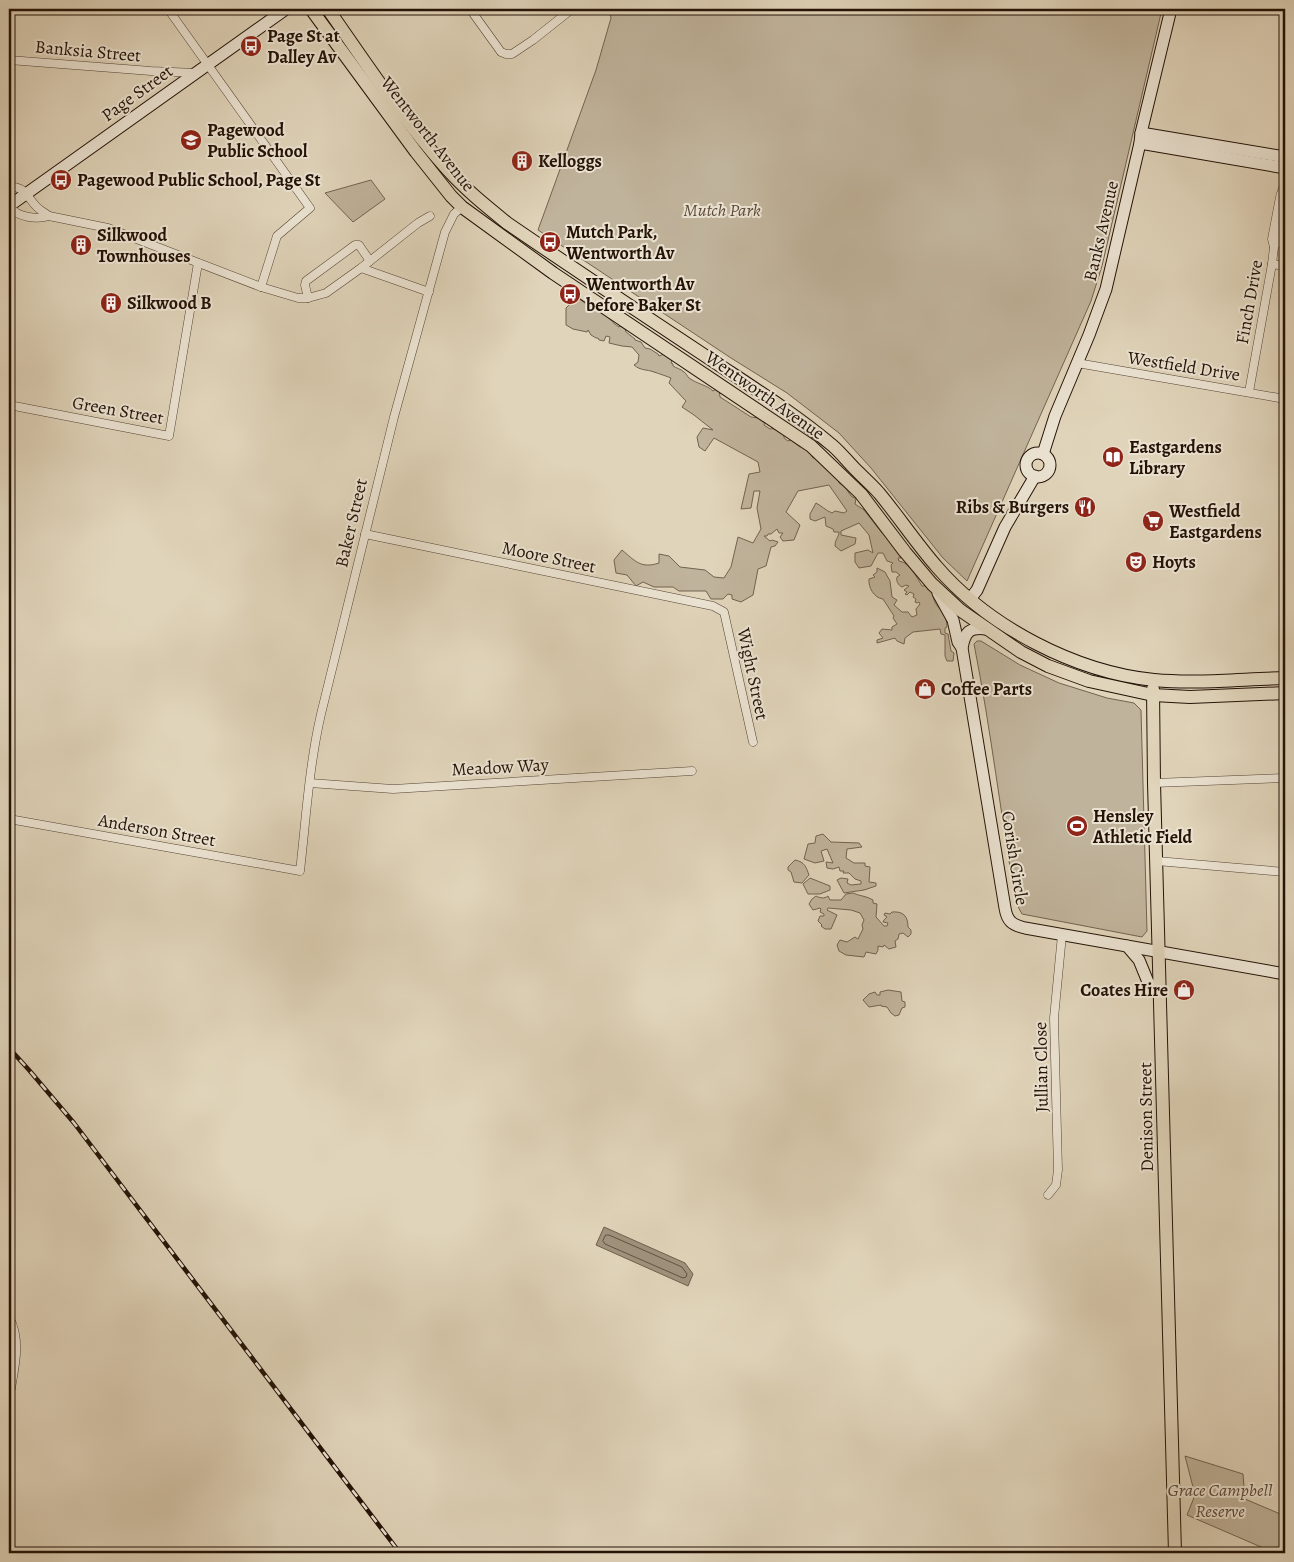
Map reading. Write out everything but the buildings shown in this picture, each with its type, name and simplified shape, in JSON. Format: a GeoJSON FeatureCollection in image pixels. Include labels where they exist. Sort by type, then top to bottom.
{"type":"FeatureCollection","features":[{"type":"Feature","properties":{"kind":"main road","name":"Wentworth Avenue"},"geometry":{"type":"LineString","coordinates":[[311,9],[416,152],[462,207],[480,222],[553,273],[811,446],[861,494],[932,584],[960,610],[986,629],[1021,652],[1056,669],[1101,684],[1153,695],[1190,697],[1285,693]]}},
{"type":"Feature","properties":{"kind":"main road","name":"Wentworth Avenue"},"geometry":{"type":"LineString","coordinates":[[328,9],[422,139],[473,195],[507,223],[780,406],[834,447],[878,493],[939,569],[970,599],[1009,627],[1058,654],[1097,668],[1154,680],[1191,681],[1285,678]]}},
{"type":"Feature","properties":{"kind":"main road","name":"Baker Street"},"geometry":{"type":"LineString","coordinates":[[462,207],[473,195]]}},
{"type":"Feature","properties":{"kind":"main road"},"geometry":{"type":"LineString","coordinates":[[960,610],[970,599]]}},
{"type":"Feature","properties":{"kind":"main road","name":"Denison Street"},"geometry":{"type":"LineString","coordinates":[[1154,680],[1154,783],[1175,1553]]}},
{"type":"Feature","properties":{"kind":"street"},"geometry":{"type":"LineString","coordinates":[[168,9],[310,208],[277,236],[261,287]]}},
{"type":"Feature","properties":{"kind":"street","name":"Page Street"},"geometry":{"type":"LineString","coordinates":[[9,207],[195,72],[286,9]]}},
{"type":"Feature","properties":{"kind":"street"},"geometry":{"type":"LineString","coordinates":[[470,9],[501,52],[506,54],[512,54],[533,40],[572,9]]}},
{"type":"Feature","properties":{"kind":"street","name":"Banks Avenue"},"geometry":{"type":"LineString","coordinates":[[1044,454],[1055,416],[1106,289],[1171,9]]}},
{"type":"Feature","properties":{"kind":"street","name":"Banksia Street"},"geometry":{"type":"LineString","coordinates":[[9,60],[151,71],[195,72]]}},
{"type":"Feature","properties":{"kind":"street"},"geometry":{"type":"LineString","coordinates":[[1140,138],[1285,157]]}},
{"type":"Feature","properties":{"kind":"street"},"geometry":{"type":"LineString","coordinates":[[1140,138],[1285,168]]}},
{"type":"Feature","properties":{"kind":"street"},"geometry":{"type":"LineString","coordinates":[[9,186],[19,187],[27,193],[36,207],[49,216],[108,228],[261,287],[298,298],[308,298],[326,293],[418,223],[430,216]]}},
{"type":"Feature","properties":{"kind":"street","name":"Finch Drive"},"geometry":{"type":"LineString","coordinates":[[1249,392],[1272,264],[1274,247],[1272,240],[1281,192],[1285,187]]}},
{"type":"Feature","properties":{"kind":"street","name":"Finch Drive"},"geometry":{"type":"LineString","coordinates":[[1274,247],[1278,240],[1285,199]]}},
{"type":"Feature","properties":{"kind":"street"},"geometry":{"type":"LineString","coordinates":[[9,207],[14,213],[42,218],[49,216]]}},
{"type":"Feature","properties":{"kind":"street","name":"Baker Street"},"geometry":{"type":"LineString","coordinates":[[300,871],[316,736],[365,534],[394,417],[445,232],[454,214],[462,207]]}},
{"type":"Feature","properties":{"kind":"street"},"geometry":{"type":"LineString","coordinates":[[308,298],[306,281],[355,245],[359,245],[370,261]]}},
{"type":"Feature","properties":{"kind":"street","name":"Green Street"},"geometry":{"type":"LineString","coordinates":[[9,405],[169,436],[198,263]]}},
{"type":"Feature","properties":{"kind":"street"},"geometry":{"type":"LineString","coordinates":[[1272,264],[1285,266]]}},
{"type":"Feature","properties":{"kind":"street"},"geometry":{"type":"LineString","coordinates":[[361,268],[429,292]]}},
{"type":"Feature","properties":{"kind":"street","name":"Westfield Drive"},"geometry":{"type":"LineString","coordinates":[[1077,363],[1285,399]]}},
{"type":"Feature","properties":{"kind":"street"},"geometry":{"type":"LineString","coordinates":[[1033,454],[1044,454],[1049,459],[1050,467],[1044,475],[1035,476],[1027,469],[1028,459],[1033,454]]}},
{"type":"Feature","properties":{"kind":"street"},"geometry":{"type":"LineString","coordinates":[[970,599],[976,592],[1004,527],[1035,476]]}},
{"type":"Feature","properties":{"kind":"street","name":"Moore Street"},"geometry":{"type":"LineString","coordinates":[[365,534],[713,606],[724,612]]}},
{"type":"Feature","properties":{"kind":"street","name":"Corish Circle"},"geometry":{"type":"LineString","coordinates":[[932,584],[948,609],[953,620],[958,642],[962,648],[1008,920],[1014,925],[1062,935],[1285,974]]}},
{"type":"Feature","properties":{"kind":"street","name":"Wight Street"},"geometry":{"type":"LineString","coordinates":[[724,612],[753,742]]}},
{"type":"Feature","properties":{"kind":"street"},"geometry":{"type":"LineString","coordinates":[[962,648],[966,634],[973,629],[986,629]]}},
{"type":"Feature","properties":{"kind":"street","name":"Meadow Way"},"geometry":{"type":"LineString","coordinates":[[310,783],[393,789],[692,771]]}},
{"type":"Feature","properties":{"kind":"street"},"geometry":{"type":"LineString","coordinates":[[1154,783],[1285,778]]}},
{"type":"Feature","properties":{"kind":"street","name":"Anderson Street"},"geometry":{"type":"LineString","coordinates":[[9,819],[300,871]]}},
{"type":"Feature","properties":{"kind":"street"},"geometry":{"type":"LineString","coordinates":[[1157,861],[1285,872]]}},
{"type":"Feature","properties":{"kind":"street","name":"Jullian Close"},"geometry":{"type":"LineString","coordinates":[[1048,1195],[1056,1185],[1058,1170],[1054,1018],[1062,935]]}},
{"type":"Feature","properties":{"kind":"street"},"geometry":{"type":"LineString","coordinates":[[1127,946],[1140,960],[1148,982],[1160,996]]}},
{"type":"Feature","properties":{"kind":"street"},"geometry":{"type":"LineString","coordinates":[[9,1317],[17,1344],[9,1400]]}},
{"type":"Feature","properties":{"kind":"green space","name":"Mutch Park"},"geometry":{"type":"Polygon","coordinates":[[[609,9],[1162,9],[1102,266],[1091,301],[967,581],[943,558],[871,468],[839,433],[787,393],[538,230],[596,70],[611,18],[609,9]]]}},
{"type":"Feature","properties":{"kind":"green space"},"geometry":{"type":"Polygon","coordinates":[[[371,180],[385,199],[353,222],[325,193],[371,180]]]}},
{"type":"Feature","properties":{"kind":"green space"},"geometry":{"type":"Polygon","coordinates":[[[577,297],[591,310],[601,311],[616,325],[625,329],[635,340],[641,342],[645,348],[650,349],[659,356],[664,354],[673,358],[671,363],[673,366],[683,371],[692,380],[713,391],[719,390],[720,397],[751,417],[765,419],[764,425],[784,434],[784,438],[788,441],[791,440],[800,447],[804,445],[813,458],[817,458],[839,480],[839,483],[845,487],[851,496],[856,499],[855,504],[864,510],[882,533],[887,533],[887,538],[901,558],[898,558],[899,561],[910,567],[922,586],[928,586],[928,590],[936,592],[933,596],[934,601],[945,616],[947,627],[945,628],[945,633],[948,634],[951,651],[954,653],[953,661],[947,661],[945,656],[945,635],[941,634],[940,629],[913,632],[905,638],[904,644],[895,638],[877,643],[877,640],[883,638],[879,633],[882,629],[892,630],[892,627],[897,624],[883,599],[877,597],[871,589],[869,579],[875,577],[873,575],[877,572],[877,568],[885,572],[890,581],[892,597],[897,600],[894,605],[902,612],[908,612],[912,617],[917,615],[916,609],[920,604],[915,602],[914,594],[910,592],[907,595],[905,594],[907,592],[904,590],[909,586],[902,587],[898,584],[897,577],[900,575],[892,572],[891,565],[893,563],[887,561],[883,553],[878,553],[871,566],[859,568],[855,562],[855,553],[868,550],[873,553],[869,535],[859,523],[841,531],[841,535],[856,538],[855,544],[841,551],[835,546],[839,532],[834,532],[833,529],[826,526],[825,517],[815,521],[810,519],[810,514],[816,503],[832,513],[835,511],[844,513],[847,511],[829,485],[798,491],[786,512],[800,525],[794,540],[783,541],[780,537],[783,533],[779,533],[777,529],[771,534],[764,536],[770,541],[778,542],[775,546],[771,547],[766,566],[758,569],[753,595],[741,602],[732,599],[732,595],[728,594],[723,599],[711,599],[706,591],[679,591],[673,587],[654,587],[643,582],[636,586],[627,575],[616,573],[614,560],[622,550],[639,563],[653,565],[659,563],[659,554],[669,556],[680,567],[705,570],[714,577],[724,578],[731,567],[738,537],[753,543],[761,529],[757,508],[760,491],[754,491],[751,508],[741,509],[749,474],[760,472],[758,462],[714,438],[705,451],[699,447],[697,437],[703,428],[713,430],[682,407],[686,401],[669,383],[671,378],[634,365],[638,362],[639,355],[632,347],[609,343],[610,337],[606,336],[604,341],[599,340],[591,335],[588,330],[587,332],[573,329],[566,325],[566,308],[572,299],[577,297]]]}},
{"type":"Feature","properties":{"kind":"green space"},"geometry":{"type":"Polygon","coordinates":[[[977,641],[981,641],[1020,665],[1059,683],[1107,698],[1134,703],[1141,710],[1147,931],[1142,937],[1022,914],[1016,903],[974,644],[977,641]]]}},
{"type":"Feature","properties":{"kind":"green space"},"geometry":{"type":"Polygon","coordinates":[[[823,834],[831,842],[859,843],[862,847],[847,849],[846,858],[854,863],[865,863],[865,866],[870,867],[869,882],[876,883],[876,886],[844,893],[837,880],[841,878],[848,879],[847,883],[851,885],[861,884],[861,881],[855,879],[849,873],[843,873],[844,871],[840,871],[839,867],[827,868],[826,862],[833,863],[827,849],[821,851],[824,861],[815,863],[804,859],[808,844],[815,843],[816,836],[823,834]]]}},
{"type":"Feature","properties":{"kind":"green space"},"geometry":{"type":"Polygon","coordinates":[[[795,860],[806,867],[809,875],[802,883],[794,882],[791,872],[788,870],[788,867],[795,860]]]}},
{"type":"Feature","properties":{"kind":"green space"},"geometry":{"type":"Polygon","coordinates":[[[810,878],[830,886],[830,890],[820,894],[808,894],[803,884],[810,878]]]}},
{"type":"Feature","properties":{"kind":"green space"},"geometry":{"type":"Polygon","coordinates":[[[853,893],[871,899],[873,903],[877,904],[876,917],[884,926],[887,926],[888,923],[883,922],[887,917],[884,915],[885,913],[902,913],[907,920],[911,934],[908,937],[903,933],[899,934],[898,939],[895,941],[896,947],[889,949],[884,945],[883,947],[878,946],[876,954],[866,952],[864,957],[846,955],[839,951],[837,945],[840,940],[847,942],[855,937],[858,939],[863,929],[864,920],[860,913],[851,910],[828,908],[827,910],[837,915],[831,929],[825,929],[818,921],[820,916],[824,916],[820,912],[821,909],[813,910],[809,904],[816,896],[825,898],[828,896],[830,900],[841,900],[846,894],[853,893]]]}},
{"type":"Feature","properties":{"kind":"green space"},"geometry":{"type":"Polygon","coordinates":[[[888,990],[901,992],[905,1007],[902,1008],[899,1015],[895,1016],[887,1007],[881,1005],[869,1007],[863,1000],[869,994],[875,992],[877,995],[880,995],[880,992],[888,990]]]}},
{"type":"Feature","properties":{"kind":"green space","name":"Grace Campbell Reserve"},"geometry":{"type":"Polygon","coordinates":[[[1185,1456],[1243,1474],[1245,1499],[1285,1516],[1285,1553],[1268,1553],[1268,1550],[1187,1515],[1195,1495],[1185,1456]]]}},
{"type":"Feature","properties":{"kind":"water"},"geometry":{"type":"Polygon","coordinates":[[[604,1227],[685,1263],[693,1274],[688,1286],[596,1245],[604,1227]]]}},
{"type":"Feature","properties":{"kind":"railway"},"geometry":{"type":"LineString","coordinates":[[9,1048],[74,1123],[400,1553]]}},
{"type":"Feature","properties":{"kind":"place","name":"Page St at Dalley Av"},"geometry":{"type":"Point","coordinates":[251,46]}},
{"type":"Feature","properties":{"kind":"place","name":"Pagewood Public School"},"geometry":{"type":"Point","coordinates":[191,140]}},
{"type":"Feature","properties":{"kind":"place","name":"Kelloggs"},"geometry":{"type":"Point","coordinates":[522,161]}},
{"type":"Feature","properties":{"kind":"place","name":"Pagewood Public School, Page St"},"geometry":{"type":"Point","coordinates":[61,180]}},
{"type":"Feature","properties":{"kind":"place","name":"Mutch Park, Wentworth Av"},"geometry":{"type":"Point","coordinates":[550,242]}},
{"type":"Feature","properties":{"kind":"place","name":"Silkwood Townhouses"},"geometry":{"type":"Point","coordinates":[81,245]}},
{"type":"Feature","properties":{"kind":"place","name":"Wentworth Av before Baker St"},"geometry":{"type":"Point","coordinates":[570,294]}},
{"type":"Feature","properties":{"kind":"place","name":"Silkwood B"},"geometry":{"type":"Point","coordinates":[111,303]}},
{"type":"Feature","properties":{"kind":"place","name":"Eastgardens Library"},"geometry":{"type":"Point","coordinates":[1113,457]}},
{"type":"Feature","properties":{"kind":"place","name":"Ribs & Burgers"},"geometry":{"type":"Point","coordinates":[1085,507]}},
{"type":"Feature","properties":{"kind":"place","name":"Westfield Eastgardens"},"geometry":{"type":"Point","coordinates":[1153,521]}},
{"type":"Feature","properties":{"kind":"place","name":"Hoyts"},"geometry":{"type":"Point","coordinates":[1136,562]}},
{"type":"Feature","properties":{"kind":"place","name":"Coffee Parts"},"geometry":{"type":"Point","coordinates":[925,689]}},
{"type":"Feature","properties":{"kind":"place","name":"Hensley Athletic Field"},"geometry":{"type":"Point","coordinates":[1077,826]}},
{"type":"Feature","properties":{"kind":"place","name":"Coates Hire"},"geometry":{"type":"Point","coordinates":[1184,990]}}]}
